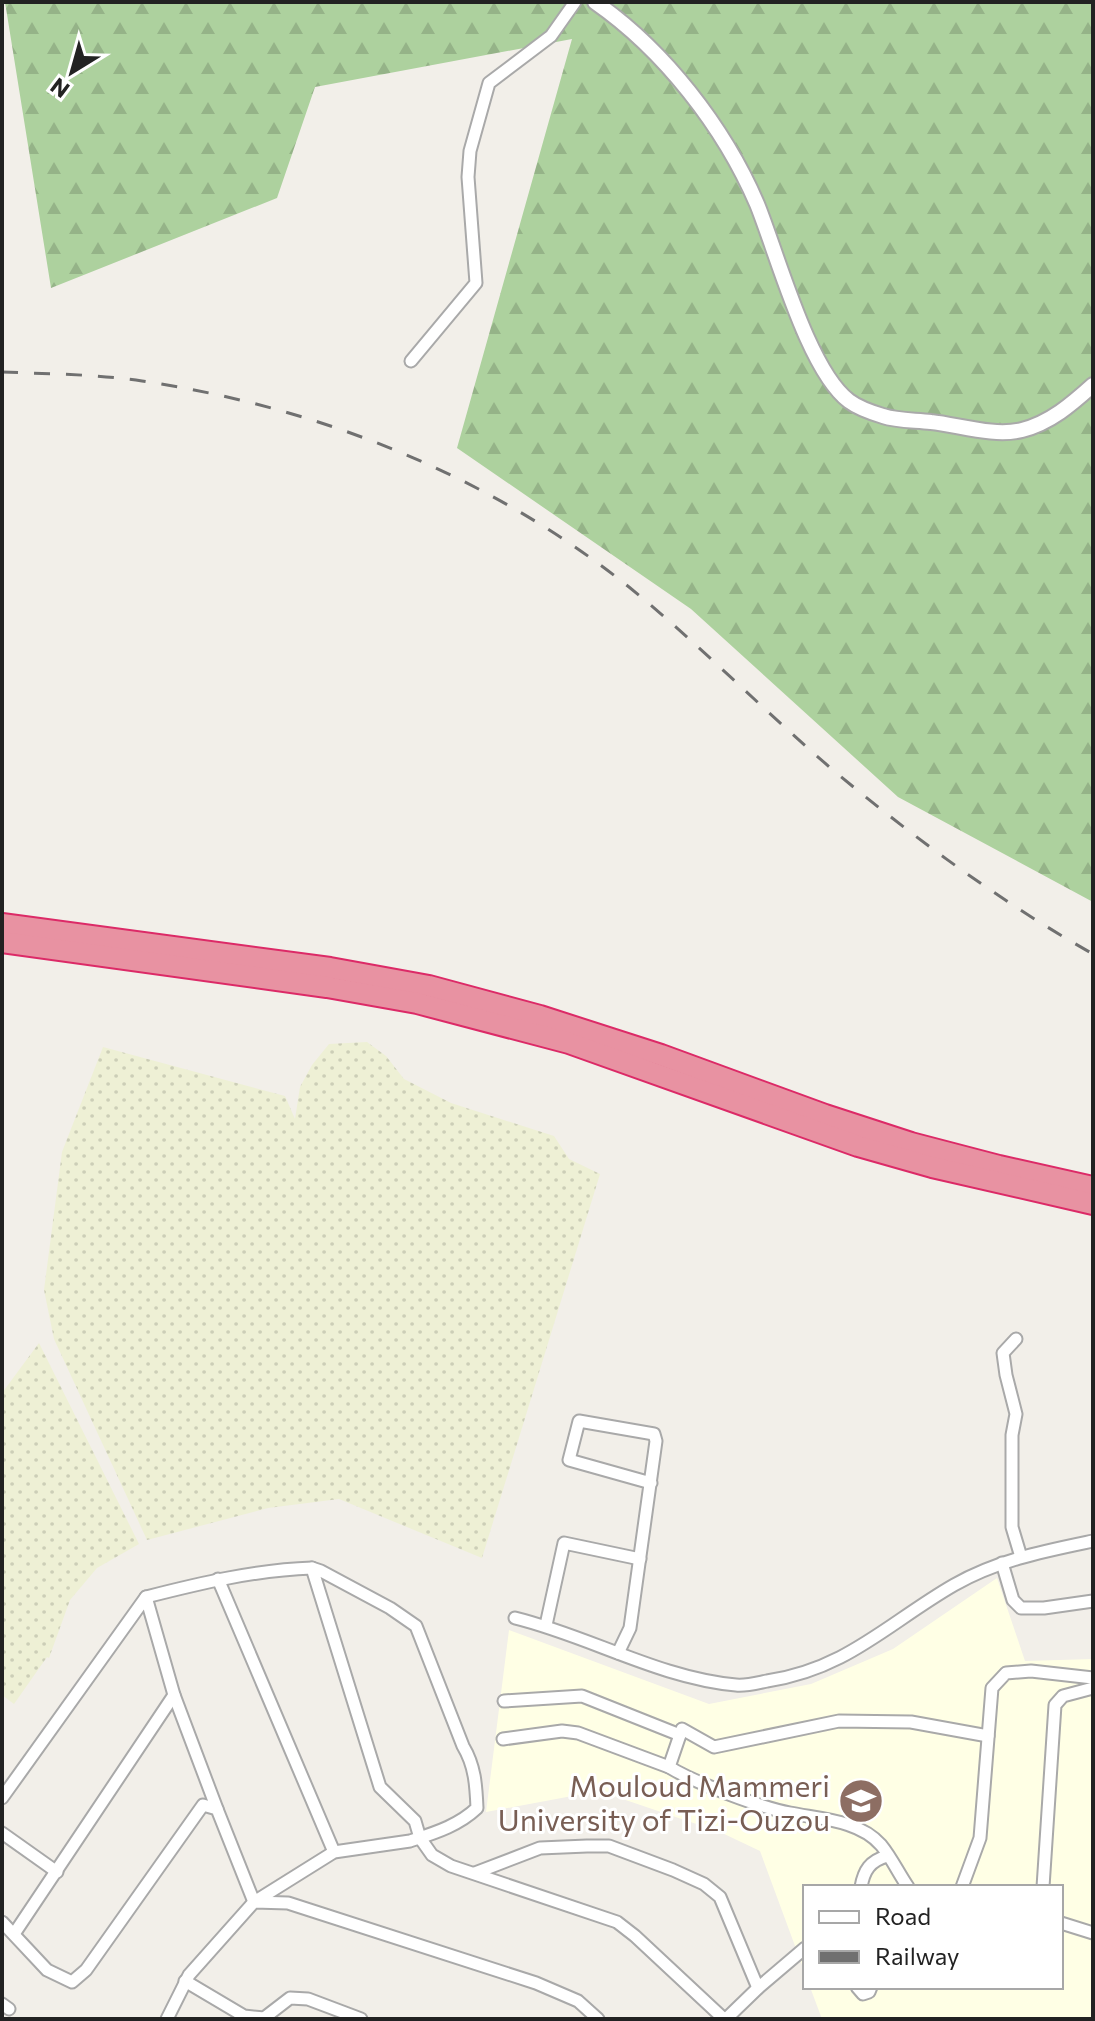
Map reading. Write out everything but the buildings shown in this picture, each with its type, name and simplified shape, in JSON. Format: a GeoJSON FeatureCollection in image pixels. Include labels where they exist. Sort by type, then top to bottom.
{"type":"FeatureCollection","features":[{"type":"Feature","properties":{"kind":"highway"},"geometry":{"type":"LineString","coordinates":[[2,924],[330,968],[429,986],[540,1016],[661,1055],[911,1143],[1093,1187]]}},
{"type":"Feature","properties":{"kind":"highway"},"geometry":{"type":"LineString","coordinates":[[2,942],[327,987],[417,1003],[569,1043],[873,1150],[1045,1195],[1093,1204]]}},
{"type":"Feature","properties":{"kind":"street"},"geometry":{"type":"LineString","coordinates":[[411,361],[476,283],[468,177],[470,151],[489,83],[551,36],[575,2]]}},
{"type":"Feature","properties":{"kind":"street"},"geometry":{"type":"LineString","coordinates":[[595,2],[676,77],[711,119],[736,159],[758,206],[794,306],[816,354],[829,377],[849,401],[884,416],[976,428],[1021,430],[1050,419],[1093,385]]}},
{"type":"Feature","properties":{"kind":"street"},"geometry":{"type":"LineString","coordinates":[[1016,1339],[1003,1353],[1016,1414],[1012,1435],[1012,1527],[1021,1557]]}},
{"type":"Feature","properties":{"kind":"street"},"geometry":{"type":"LineString","coordinates":[[618,1653],[630,1628],[651,1483],[656,1441],[654,1434],[579,1421],[569,1460],[651,1483]]}},
{"type":"Feature","properties":{"kind":"street"},"geometry":{"type":"LineString","coordinates":[[515,1618],[546,1625],[689,1676],[739,1686],[794,1677],[851,1654],[955,1584],[1002,1563],[1093,1541]]}},
{"type":"Feature","properties":{"kind":"street"},"geometry":{"type":"LineString","coordinates":[[546,1625],[564,1543],[640,1559]]}},
{"type":"Feature","properties":{"kind":"street"},"geometry":{"type":"LineString","coordinates":[[1002,1563],[1013,1600],[1021,1608],[1093,1601]]}},
{"type":"Feature","properties":{"kind":"street"},"geometry":{"type":"LineString","coordinates":[[312,1568],[380,1787],[415,1821],[420,1838],[432,1855],[451,1866],[617,1922],[725,2019],[803,1950]]}},
{"type":"Feature","properties":{"kind":"street"},"geometry":{"type":"LineString","coordinates":[[2,1798],[146,1597],[218,1579],[282,1569],[312,1568],[390,1608],[416,1626],[463,1746],[472,1761],[477,1808],[463,1822],[420,1838],[334,1852],[254,1902],[185,1981],[167,2019]]}},
{"type":"Feature","properties":{"kind":"street"},"geometry":{"type":"LineString","coordinates":[[218,1579],[334,1852]]}},
{"type":"Feature","properties":{"kind":"street"},"geometry":{"type":"LineString","coordinates":[[146,1597],[174,1695],[254,1902]]}},
{"type":"Feature","properties":{"kind":"street"},"geometry":{"type":"LineString","coordinates":[[963,1885],[980,1838],[992,1688],[1006,1673],[1031,1671],[1093,1678]]}},
{"type":"Feature","properties":{"kind":"street"},"geometry":{"type":"LineString","coordinates":[[1043,1885],[1055,1705],[1063,1696],[1093,1688]]}},
{"type":"Feature","properties":{"kind":"street"},"geometry":{"type":"LineString","coordinates":[[14,1934],[174,1695]]}},
{"type":"Feature","properties":{"kind":"street"},"geometry":{"type":"LineString","coordinates":[[504,1701],[582,1696],[680,1735]]}},
{"type":"Feature","properties":{"kind":"street"},"geometry":{"type":"LineString","coordinates":[[669,1767],[682,1729],[714,1747],[839,1721],[911,1722],[988,1736]]}},
{"type":"Feature","properties":{"kind":"street"},"geometry":{"type":"LineString","coordinates":[[503,1739],[562,1731],[578,1733],[733,1794],[789,1813],[811,1815],[858,1830],[881,1845],[907,1885]]}},
{"type":"Feature","properties":{"kind":"street"},"geometry":{"type":"LineString","coordinates":[[2,1922],[47,1970],[72,1982],[86,1970],[203,1805],[217,1809]]}},
{"type":"Feature","properties":{"kind":"street"},"geometry":{"type":"LineString","coordinates":[[2,1833],[57,1872]]}},
{"type":"Feature","properties":{"kind":"street"},"geometry":{"type":"LineString","coordinates":[[475,1873],[540,1848],[587,1846],[609,1846],[673,1870],[704,1884],[720,1897],[758,1988]]}},
{"type":"Feature","properties":{"kind":"street"},"geometry":{"type":"LineString","coordinates":[[862,1885],[866,1869],[874,1859],[887,1856]]}},
{"type":"Feature","properties":{"kind":"street"},"geometry":{"type":"LineString","coordinates":[[254,1902],[288,1903],[536,1983],[578,2001],[598,2019]]}},
{"type":"Feature","properties":{"kind":"street"},"geometry":{"type":"LineString","coordinates":[[1063,1924],[1093,1933]]}},
{"type":"Feature","properties":{"kind":"street"},"geometry":{"type":"LineString","coordinates":[[185,1981],[243,2018],[264,2018],[290,1998],[308,1999],[361,2019]]}},
{"type":"Feature","properties":{"kind":"shaded area"},"geometry":{"type":"Polygon","coordinates":[[[367,1042],[386,1056],[404,1079],[451,1103],[554,1136],[569,1159],[600,1174],[482,1558],[339,1499],[268,1508],[147,1540],[54,1339],[44,1290],[62,1152],[103,1047],[285,1096],[295,1119],[300,1087],[329,1044],[367,1042]]]}},
{"type":"Feature","properties":{"kind":"shaded area"},"geometry":{"type":"Polygon","coordinates":[[[39,1343],[139,1544],[97,1568],[70,1600],[49,1658],[14,1704],[2,1695],[2,1393],[39,1343]]]}},
{"type":"Feature","properties":{"kind":"shaded area","name":"Mouloud Mammeri University of Tizi-Ouzou"},"geometry":{"type":"Polygon","coordinates":[[[997,1578],[1025,1661],[1093,1659],[1093,2019],[822,2019],[811,1989],[1063,1989],[1063,1885],[803,1885],[803,1968],[760,1851],[720,1832],[599,1791],[486,1812],[509,1630],[709,1704],[811,1684],[893,1649],[997,1578]]]}},
{"type":"Feature","properties":{"kind":"green space"},"geometry":{"type":"Polygon","coordinates":[[[5,2],[1093,2],[1093,902],[898,797],[691,609],[457,448],[572,39],[315,87],[277,198],[51,288],[5,2]]]}},
{"type":"Feature","properties":{"kind":"railway"},"geometry":{"type":"LineString","coordinates":[[2,372],[142,381],[273,408],[337,428],[460,479],[519,511],[629,587],[807,748],[895,820],[992,891],[1093,954]]}},
{"type":"Feature","properties":{"kind":"place","name":"Mouloud Mammeri University of Tizi-Ouzou"},"geometry":{"type":"Point","coordinates":[861,1801]}}]}
